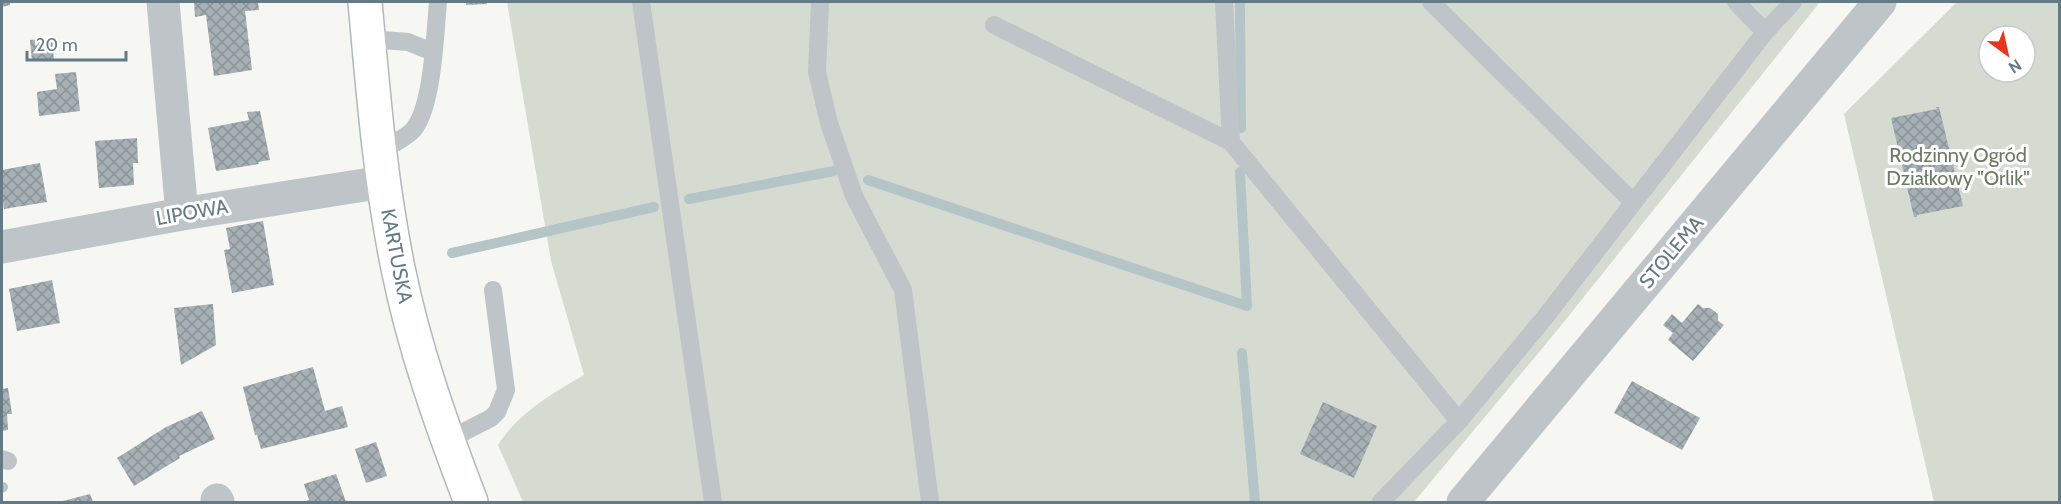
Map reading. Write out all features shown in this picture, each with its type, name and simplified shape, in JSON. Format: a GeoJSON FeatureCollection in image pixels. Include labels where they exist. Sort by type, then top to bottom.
{"type":"FeatureCollection","features":[{"type":"Feature","properties":{"kind":"street"},"geometry":{"type":"LineString","coordinates":[[163,2],[182,214]]}},
{"type":"Feature","properties":{"kind":"street","name":"KARTUSKA"},"geometry":{"type":"LineString","coordinates":[[365,2],[381,167],[398,268],[413,331],[448,440],[471,502]]}},
{"type":"Feature","properties":{"kind":"street","name":"STOLEMA"},"geometry":{"type":"LineString","coordinates":[[1463,502],[1880,2]]}},
{"type":"Feature","properties":{"kind":"street","name":"LIPOWA"},"geometry":{"type":"LineString","coordinates":[[2,247],[182,214],[381,167]]}},
{"type":"Feature","properties":{"kind":"lane"},"geometry":{"type":"LineString","coordinates":[[381,167],[421,117],[433,52],[438,2]]}},
{"type":"Feature","properties":{"kind":"lane"},"geometry":{"type":"LineString","coordinates":[[641,2],[713,502]]}},
{"type":"Feature","properties":{"kind":"lane"},"geometry":{"type":"LineString","coordinates":[[820,2],[817,72],[829,123],[854,196],[903,290],[930,502]]}},
{"type":"Feature","properties":{"kind":"lane"},"geometry":{"type":"LineString","coordinates":[[1224,2],[1231,142]]}},
{"type":"Feature","properties":{"kind":"lane"},"geometry":{"type":"LineString","coordinates":[[1431,2],[1633,202]]}},
{"type":"Feature","properties":{"kind":"lane"},"geometry":{"type":"LineString","coordinates":[[1736,2],[1765,32]]}},
{"type":"Feature","properties":{"kind":"lane"},"geometry":{"type":"LineString","coordinates":[[1381,502],[1459,421],[1546,316],[1765,32],[1793,2]]}},
{"type":"Feature","properties":{"kind":"lane"},"geometry":{"type":"LineString","coordinates":[[994,25],[1231,142],[1459,421]]}},
{"type":"Feature","properties":{"kind":"lane"},"geometry":{"type":"LineString","coordinates":[[369,39],[408,42],[433,52]]}},
{"type":"Feature","properties":{"kind":"lane"},"geometry":{"type":"LineString","coordinates":[[448,440],[491,418],[497,412],[506,390],[493,290]]}},
{"type":"Feature","properties":{"kind":"green space"},"geometry":{"type":"Polygon","coordinates":[[[507,2],[1820,2],[1555,333],[1414,502],[523,502],[498,445],[526,414],[548,397],[584,375],[551,261],[507,2]]]}},
{"type":"Feature","properties":{"kind":"green space","name":"Rodzinny Ogród Działkowy \"Orlik\""},"geometry":{"type":"Polygon","coordinates":[[[1957,2],[2059,2],[2059,502],[1934,502],[1844,114],[1957,2]]]}},
{"type":"Feature","properties":{"kind":"building"},"geometry":{"type":"Polygon","coordinates":[[[2,2],[10,2],[10,5],[2,7],[2,2]]]}},
{"type":"Feature","properties":{"kind":"building"},"geometry":{"type":"Polygon","coordinates":[[[194,2],[258,2],[259,10],[245,11],[252,70],[214,76],[206,15],[195,17],[194,2]]]}},
{"type":"Feature","properties":{"kind":"building"},"geometry":{"type":"Polygon","coordinates":[[[466,2],[487,2],[487,4],[466,5],[466,2]]]}},
{"type":"Feature","properties":{"kind":"building"},"geometry":{"type":"Polygon","coordinates":[[[52,38],[54,60],[32,61],[30,40],[52,38]]]}},
{"type":"Feature","properties":{"kind":"building"},"geometry":{"type":"Polygon","coordinates":[[[76,72],[80,111],[39,116],[37,92],[57,89],[55,74],[76,72]]]}},
{"type":"Feature","properties":{"kind":"building"},"geometry":{"type":"Polygon","coordinates":[[[1936,107],[1939,107],[1963,206],[1914,217],[1891,118],[1937,109],[1936,107]]]}},
{"type":"Feature","properties":{"kind":"building"},"geometry":{"type":"Polygon","coordinates":[[[260,111],[270,160],[216,171],[208,128],[249,120],[247,112],[260,111]]]}},
{"type":"Feature","properties":{"kind":"building"},"geometry":{"type":"Polygon","coordinates":[[[137,138],[138,163],[133,163],[134,185],[99,188],[95,141],[137,138]]]}},
{"type":"Feature","properties":{"kind":"building"},"geometry":{"type":"Polygon","coordinates":[[[40,163],[47,202],[4,209],[2,170],[40,163]]]}},
{"type":"Feature","properties":{"kind":"building"},"geometry":{"type":"Polygon","coordinates":[[[263,221],[274,285],[232,293],[224,250],[230,249],[226,228],[263,221]]]}},
{"type":"Feature","properties":{"kind":"building"},"geometry":{"type":"Polygon","coordinates":[[[52,280],[60,323],[17,331],[9,289],[52,280]]]}},
{"type":"Feature","properties":{"kind":"building"},"geometry":{"type":"Polygon","coordinates":[[[213,304],[216,345],[181,365],[174,308],[213,304]]]}},
{"type":"Feature","properties":{"kind":"building"},"geometry":{"type":"Polygon","coordinates":[[[1698,304],[1718,314],[1718,321],[1724,325],[1693,361],[1668,340],[1673,333],[1663,325],[1672,314],[1682,323],[1698,304]]]}},
{"type":"Feature","properties":{"kind":"building"},"geometry":{"type":"Polygon","coordinates":[[[313,367],[325,411],[342,406],[348,427],[261,449],[257,435],[255,435],[243,387],[313,367]]]}},
{"type":"Feature","properties":{"kind":"building"},"geometry":{"type":"Polygon","coordinates":[[[1632,381],[1700,418],[1682,450],[1614,413],[1632,381]]]}},
{"type":"Feature","properties":{"kind":"building"},"geometry":{"type":"Polygon","coordinates":[[[8,388],[12,414],[7,414],[8,430],[2,431],[2,389],[8,388]]]}},
{"type":"Feature","properties":{"kind":"building"},"geometry":{"type":"Polygon","coordinates":[[[1323,402],[1377,426],[1354,478],[1300,454],[1323,402]]]}},
{"type":"Feature","properties":{"kind":"building"},"geometry":{"type":"Polygon","coordinates":[[[202,411],[215,439],[179,456],[180,458],[134,486],[117,458],[166,427],[202,411]]]}},
{"type":"Feature","properties":{"kind":"building"},"geometry":{"type":"Polygon","coordinates":[[[376,442],[387,476],[366,483],[355,449],[376,442]]]}},
{"type":"Feature","properties":{"kind":"building"},"geometry":{"type":"Polygon","coordinates":[[[336,474],[346,502],[303,502],[309,500],[304,484],[336,474]]]}},
{"type":"Feature","properties":{"kind":"building"},"geometry":{"type":"Polygon","coordinates":[[[90,494],[93,502],[59,502],[90,494]]]}},
{"type":"Feature","properties":{"kind":"waterway"},"geometry":{"type":"LineString","coordinates":[[1240,2],[1241,128]]}},
{"type":"Feature","properties":{"kind":"waterway"},"geometry":{"type":"LineString","coordinates":[[689,199],[834,171]]}},
{"type":"Feature","properties":{"kind":"waterway"},"geometry":{"type":"LineString","coordinates":[[868,180],[1247,306],[1240,172]]}},
{"type":"Feature","properties":{"kind":"waterway"},"geometry":{"type":"LineString","coordinates":[[452,253],[654,207]]}},
{"type":"Feature","properties":{"kind":"waterway"},"geometry":{"type":"LineString","coordinates":[[1242,353],[1255,502]]}}]}
